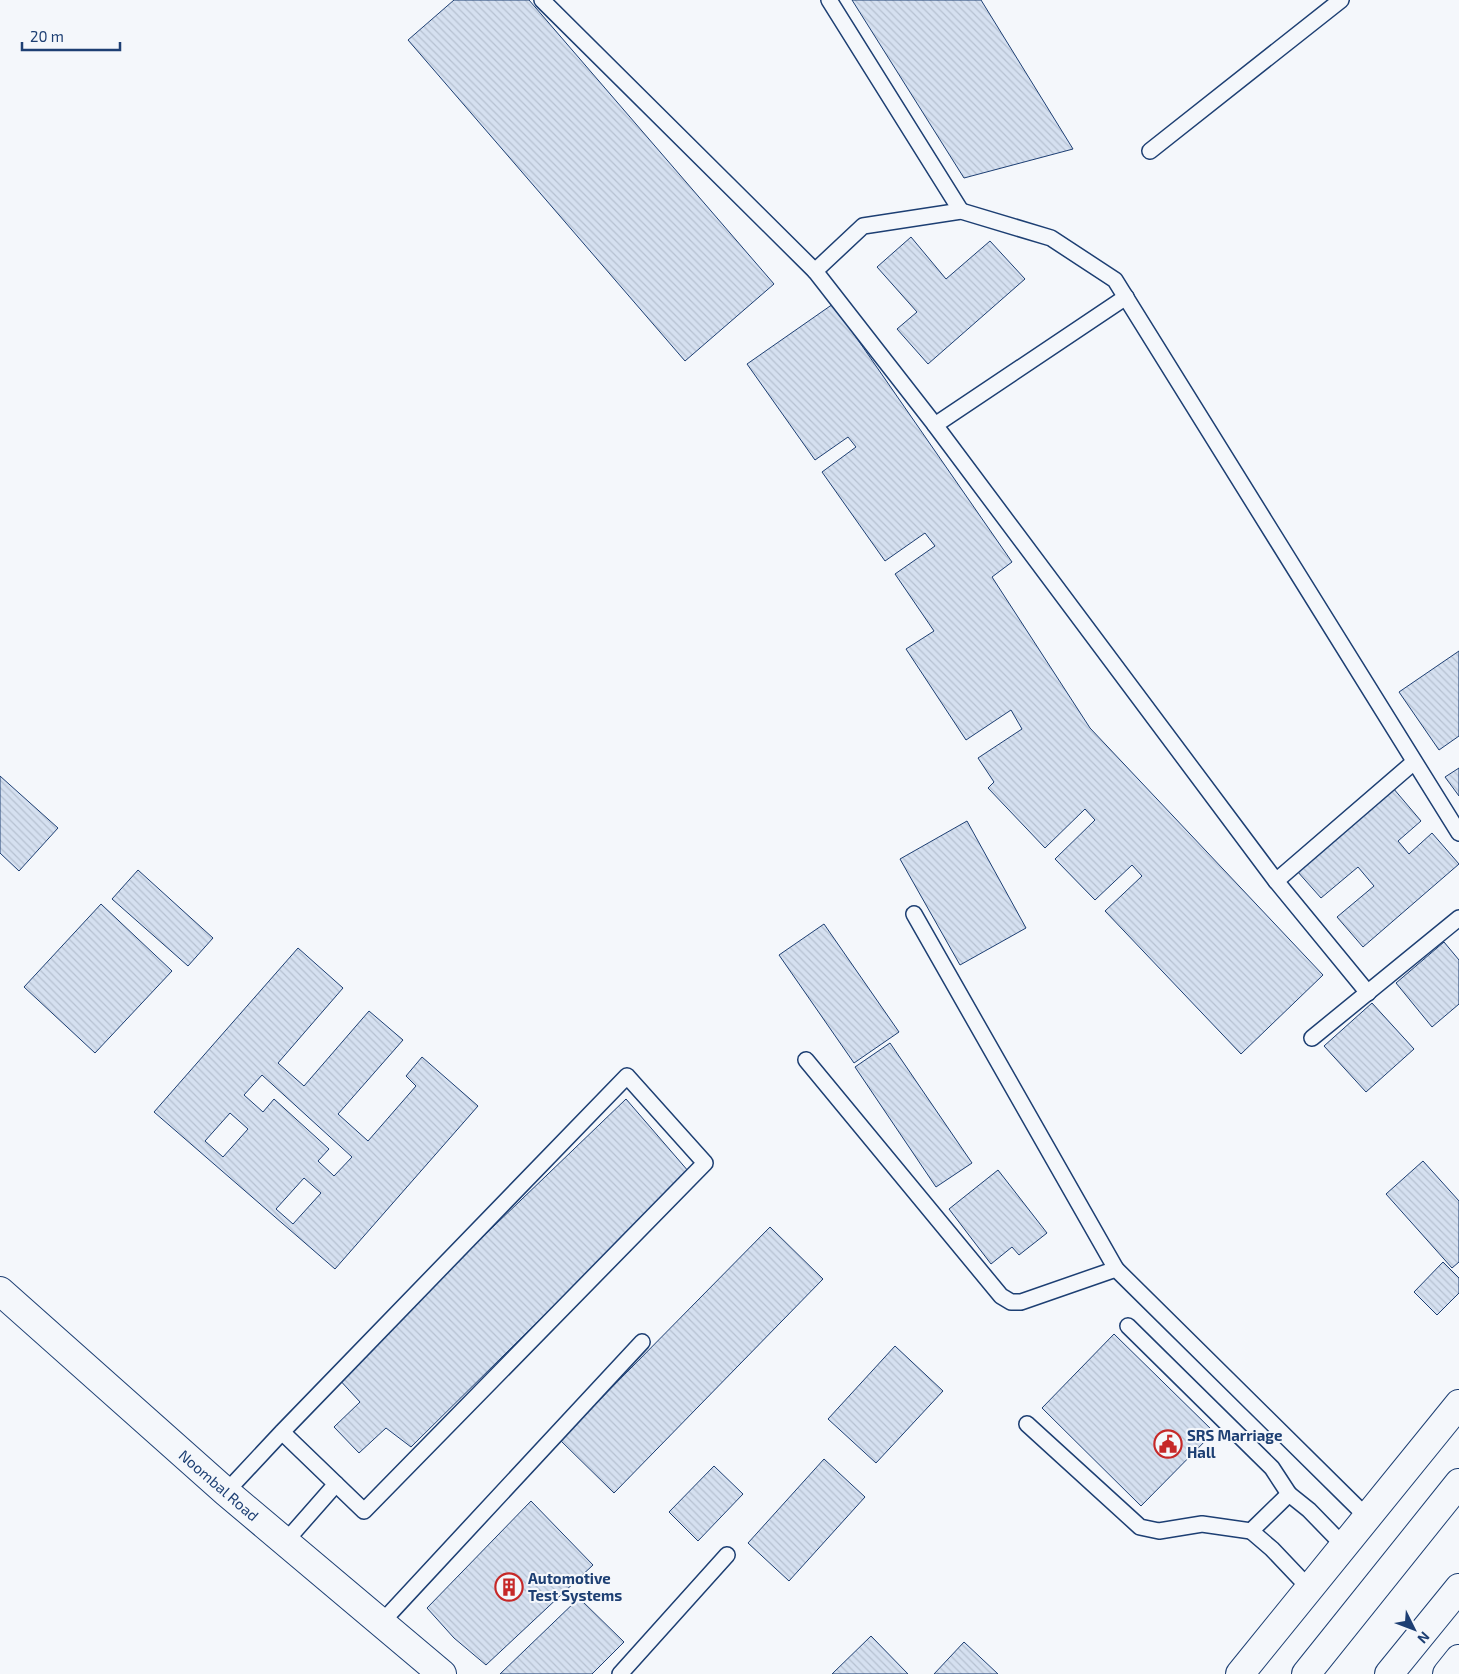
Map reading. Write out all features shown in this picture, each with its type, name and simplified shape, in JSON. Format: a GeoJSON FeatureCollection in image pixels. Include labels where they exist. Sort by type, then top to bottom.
{"type":"FeatureCollection","features":[{"type":"Feature","properties":{"kind":"main road","name":"Noombal Road"},"geometry":{"type":"LineString","coordinates":[[0,1291],[226,1492],[442,1674]]}},
{"type":"Feature","properties":{"kind":"main road"},"geometry":{"type":"LineString","coordinates":[[1240,1674],[1459,1404]]}},
{"type":"Feature","properties":{"kind":"main road"},"geometry":{"type":"LineString","coordinates":[[1306,1674],[1459,1483]]}},
{"type":"Feature","properties":{"kind":"main road"},"geometry":{"type":"LineString","coordinates":[[1389,1674],[1459,1588]]}},
{"type":"Feature","properties":{"kind":"main road"},"geometry":{"type":"LineString","coordinates":[[1446,1674],[1459,1659]]}},
{"type":"Feature","properties":{"kind":"lane"},"geometry":{"type":"LineString","coordinates":[[542,0],[815,271],[935,425],[1276,881],[1368,993]]}},
{"type":"Feature","properties":{"kind":"lane"},"geometry":{"type":"LineString","coordinates":[[829,0],[961,211]]}},
{"type":"Feature","properties":{"kind":"lane"},"geometry":{"type":"LineString","coordinates":[[1150,151],[1341,0]]}},
{"type":"Feature","properties":{"kind":"lane"},"geometry":{"type":"LineString","coordinates":[[815,271],[863,226],[961,211],[1051,238],[1115,280],[1459,833]]}},
{"type":"Feature","properties":{"kind":"lane"},"geometry":{"type":"LineString","coordinates":[[935,425],[1126,297]]}},
{"type":"Feature","properties":{"kind":"lane"},"geometry":{"type":"LineString","coordinates":[[1276,881],[1414,762]]}},
{"type":"Feature","properties":{"kind":"lane"},"geometry":{"type":"LineString","coordinates":[[914,914],[1116,1269],[1367,1517]]}},
{"type":"Feature","properties":{"kind":"lane"},"geometry":{"type":"LineString","coordinates":[[1312,1038],[1459,918]]}},
{"type":"Feature","properties":{"kind":"lane"},"geometry":{"type":"LineString","coordinates":[[806,1060],[1001,1296],[1011,1302],[1021,1302],[1116,1269]]}},
{"type":"Feature","properties":{"kind":"lane"},"geometry":{"type":"LineString","coordinates":[[226,1492],[282,1432],[627,1076],[705,1163],[364,1511],[282,1432]]}},
{"type":"Feature","properties":{"kind":"lane"},"geometry":{"type":"LineString","coordinates":[[1128,1326],[1272,1468],[1289,1494],[1309,1510],[1344,1546]]}},
{"type":"Feature","properties":{"kind":"lane"},"geometry":{"type":"LineString","coordinates":[[381,1623],[642,1342]]}},
{"type":"Feature","properties":{"kind":"lane"},"geometry":{"type":"LineString","coordinates":[[1027,1424],[1140,1527],[1158,1531],[1202,1524],[1251,1531],[1272,1549],[1310,1589]]}},
{"type":"Feature","properties":{"kind":"lane"},"geometry":{"type":"LineString","coordinates":[[285,1542],[336,1484]]}},
{"type":"Feature","properties":{"kind":"lane"},"geometry":{"type":"LineString","coordinates":[[1251,1531],[1289,1494]]}},
{"type":"Feature","properties":{"kind":"lane"},"geometry":{"type":"LineString","coordinates":[[620,1674],[727,1555]]}},
{"type":"Feature","properties":{"kind":"building"},"geometry":{"type":"Polygon","coordinates":[[[454,0],[529,0],[774,284],[685,361],[408,40],[454,0]]]}},
{"type":"Feature","properties":{"kind":"building"},"geometry":{"type":"Polygon","coordinates":[[[852,0],[981,0],[1073,149],[964,178],[852,0]]]}},
{"type":"Feature","properties":{"kind":"building"},"geometry":{"type":"Polygon","coordinates":[[[911,237],[946,279],[990,241],[1025,279],[928,364],[897,329],[917,312],[877,267],[911,237]]]}},
{"type":"Feature","properties":{"kind":"building"},"geometry":{"type":"Polygon","coordinates":[[[833,304],[1012,562],[992,577],[1090,728],[1323,975],[1241,1054],[1105,911],[1142,876],[1132,865],[1095,900],[1055,859],[1095,820],[1085,809],[1045,848],[988,788],[994,782],[978,758],[1022,729],[1011,710],[966,740],[906,649],[934,631],[895,574],[935,546],[925,533],[885,561],[822,472],[856,447],[848,437],[815,460],[747,364],[833,304]]]}},
{"type":"Feature","properties":{"kind":"building"},"geometry":{"type":"Polygon","coordinates":[[[1459,651],[1459,736],[1439,750],[1399,692],[1459,651]]]}},
{"type":"Feature","properties":{"kind":"building"},"geometry":{"type":"Polygon","coordinates":[[[1459,768],[1459,796],[1445,777],[1459,768]]]}},
{"type":"Feature","properties":{"kind":"building"},"geometry":{"type":"Polygon","coordinates":[[[0,776],[58,828],[19,871],[0,853],[0,776]]]}},
{"type":"Feature","properties":{"kind":"building"},"geometry":{"type":"Polygon","coordinates":[[[1393,788],[1421,821],[1398,841],[1409,854],[1432,833],[1459,864],[1363,947],[1337,917],[1374,886],[1358,867],[1321,898],[1297,871],[1393,788]]]}},
{"type":"Feature","properties":{"kind":"building"},"geometry":{"type":"Polygon","coordinates":[[[967,821],[1026,928],[960,965],[900,859],[967,821]]]}},
{"type":"Feature","properties":{"kind":"building"},"geometry":{"type":"Polygon","coordinates":[[[138,870],[213,938],[188,966],[112,899],[138,870]]]}},
{"type":"Feature","properties":{"kind":"building"},"geometry":{"type":"Polygon","coordinates":[[[101,904],[172,971],[95,1053],[24,987],[101,904]]]}},
{"type":"Feature","properties":{"kind":"building"},"geometry":{"type":"Polygon","coordinates":[[[824,924],[899,1032],[854,1063],[779,955],[824,924]]]}},
{"type":"Feature","properties":{"kind":"building"},"geometry":{"type":"Polygon","coordinates":[[[1444,942],[1459,960],[1459,1004],[1432,1027],[1396,983],[1444,942]]]}},
{"type":"Feature","properties":{"kind":"building"},"geometry":{"type":"Polygon","coordinates":[[[298,948],[343,988],[278,1063],[304,1086],[369,1011],[403,1040],[338,1114],[368,1141],[416,1086],[406,1076],[422,1057],[478,1106],[335,1269],[154,1112],[298,948]],[[262,1075],[244,1095],[263,1112],[274,1099],[329,1149],[318,1161],[334,1176],[352,1157],[262,1075]],[[230,1113],[205,1141],[223,1157],[248,1129],[230,1113]],[[304,1178],[276,1209],[293,1224],[321,1193],[304,1178]]]}},
{"type":"Feature","properties":{"kind":"building"},"geometry":{"type":"Polygon","coordinates":[[[1372,1003],[1414,1049],[1366,1092],[1324,1046],[1372,1003]]]}},
{"type":"Feature","properties":{"kind":"building"},"geometry":{"type":"Polygon","coordinates":[[[890,1043],[972,1163],[936,1187],[855,1067],[890,1043]]]}},
{"type":"Feature","properties":{"kind":"building"},"geometry":{"type":"Polygon","coordinates":[[[626,1099],[689,1172],[411,1447],[386,1428],[359,1453],[334,1427],[360,1402],[337,1377],[626,1099]]]}},
{"type":"Feature","properties":{"kind":"building"},"geometry":{"type":"Polygon","coordinates":[[[1423,1161],[1459,1201],[1459,1262],[1452,1268],[1386,1194],[1423,1161]]]}},
{"type":"Feature","properties":{"kind":"building"},"geometry":{"type":"Polygon","coordinates":[[[998,1170],[1047,1233],[1019,1255],[1012,1247],[991,1264],[949,1209],[998,1170]]]}},
{"type":"Feature","properties":{"kind":"building"},"geometry":{"type":"Polygon","coordinates":[[[770,1227],[823,1279],[614,1493],[560,1440],[770,1227]]]}},
{"type":"Feature","properties":{"kind":"building"},"geometry":{"type":"Polygon","coordinates":[[[1443,1262],[1459,1278],[1459,1293],[1437,1315],[1414,1292],[1443,1262]]]}},
{"type":"Feature","properties":{"kind":"building"},"geometry":{"type":"Polygon","coordinates":[[[1114,1334],[1214,1432],[1141,1506],[1042,1408],[1114,1334]]]}},
{"type":"Feature","properties":{"kind":"building"},"geometry":{"type":"Polygon","coordinates":[[[895,1346],[943,1391],[876,1463],[828,1419],[895,1346]]]}},
{"type":"Feature","properties":{"kind":"building"},"geometry":{"type":"Polygon","coordinates":[[[824,1459],[865,1497],[789,1581],[748,1543],[824,1459]]]}},
{"type":"Feature","properties":{"kind":"building"},"geometry":{"type":"Polygon","coordinates":[[[714,1466],[743,1494],[698,1541],[669,1512],[714,1466]]]}},
{"type":"Feature","properties":{"kind":"building","name":"Automotive Test Systems"},"geometry":{"type":"Polygon","coordinates":[[[531,1501],[593,1565],[486,1665],[454,1638],[427,1608],[531,1501]]]}},
{"type":"Feature","properties":{"kind":"building"},"geometry":{"type":"Polygon","coordinates":[[[579,1598],[624,1642],[592,1674],[500,1674],[579,1598]]]}},
{"type":"Feature","properties":{"kind":"building"},"geometry":{"type":"Polygon","coordinates":[[[871,1636],[908,1674],[832,1674],[871,1636]]]}},
{"type":"Feature","properties":{"kind":"building"},"geometry":{"type":"Polygon","coordinates":[[[964,1642],[998,1674],[934,1674],[964,1642]]]}},
{"type":"Feature","properties":{"kind":"place","name":"SRS Marriage Hall"},"geometry":{"type":"Point","coordinates":[1168,1444]}},
{"type":"Feature","properties":{"kind":"place","name":"Automotive Test Systems"},"geometry":{"type":"Point","coordinates":[509,1587]}}]}
